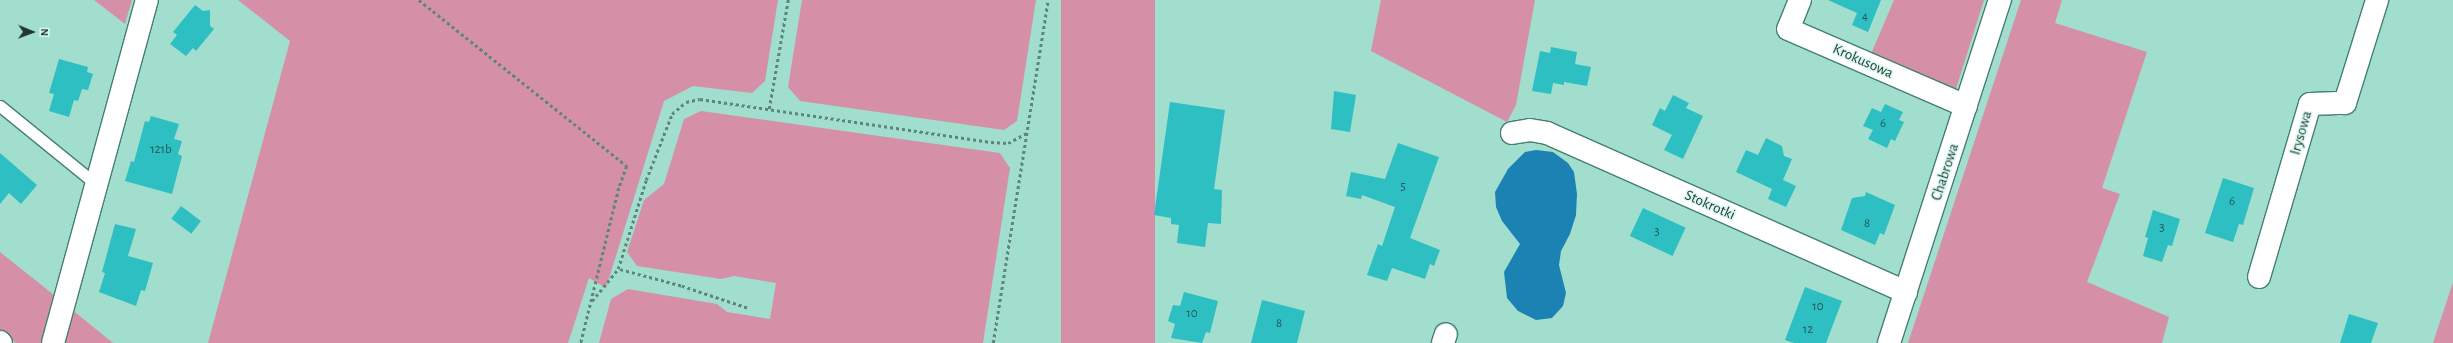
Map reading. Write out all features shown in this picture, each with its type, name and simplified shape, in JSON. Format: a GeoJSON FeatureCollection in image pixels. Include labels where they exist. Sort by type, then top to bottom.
{"type":"FeatureCollection","features":[{"type":"Feature","properties":{"kind":"street"},"geometry":{"type":"LineString","coordinates":[[53,343],[147,0]]}},
{"type":"Feature","properties":{"kind":"street","name":"Krokusowa"},"geometry":{"type":"LineString","coordinates":[[1800,0],[1788,29],[1966,106]]}},
{"type":"Feature","properties":{"kind":"street","name":"Chabrowa"},"geometry":{"type":"LineString","coordinates":[[1889,343],[2000,0]]}},
{"type":"Feature","properties":{"kind":"street","name":"Irysowa"},"geometry":{"type":"LineString","coordinates":[[2259,277],[2310,104],[2345,103],[2378,0]]}},
{"type":"Feature","properties":{"kind":"street","name":"Stokrotki"},"geometry":{"type":"LineString","coordinates":[[1512,133],[1530,130],[1547,133],[1906,292]]}},
{"type":"Feature","properties":{"kind":"lane"},"geometry":{"type":"LineString","coordinates":[[0,106],[96,184]]}},
{"type":"Feature","properties":{"kind":"path"},"geometry":{"type":"LineString","coordinates":[[419,0],[627,166],[619,188],[581,343]]}},
{"type":"Feature","properties":{"kind":"path"},"geometry":{"type":"LineString","coordinates":[[769,109],[788,0]]}},
{"type":"Feature","properties":{"kind":"path"},"geometry":{"type":"LineString","coordinates":[[993,343],[1048,0]]}},
{"type":"Feature","properties":{"kind":"path"},"geometry":{"type":"LineString","coordinates":[[591,303],[618,269],[646,180],[672,114],[686,102],[700,99],[991,142],[1008,143],[1027,133]]}},
{"type":"Feature","properties":{"kind":"path"},"geometry":{"type":"LineString","coordinates":[[618,269],[681,286],[747,308]]}},
{"type":"Feature","properties":{"kind":"shaded area"},"geometry":{"type":"Polygon","coordinates":[[[94,0],[132,0],[125,24],[94,0]]]}},
{"type":"Feature","properties":{"kind":"shaded area"},"geometry":{"type":"Polygon","coordinates":[[[238,0],[778,0],[765,81],[752,93],[693,86],[664,101],[606,288],[589,278],[568,343],[208,343],[290,41],[238,0]]]}},
{"type":"Feature","properties":{"kind":"shaded area"},"geometry":{"type":"Polygon","coordinates":[[[802,0],[1036,0],[1017,121],[1004,130],[800,101],[788,87],[802,0]]]}},
{"type":"Feature","properties":{"kind":"shaded area"},"geometry":{"type":"Polygon","coordinates":[[[1061,0],[1155,0],[1155,343],[1061,343],[1061,0]]]}},
{"type":"Feature","properties":{"kind":"shaded area"},"geometry":{"type":"Polygon","coordinates":[[[1381,0],[1535,0],[1516,105],[1507,122],[1371,51],[1381,0]]]}},
{"type":"Feature","properties":{"kind":"shaded area"},"geometry":{"type":"Polygon","coordinates":[[[1894,0],[1984,0],[1955,92],[1871,54],[1894,0]]]}},
{"type":"Feature","properties":{"kind":"shaded area"},"geometry":{"type":"Polygon","coordinates":[[[2021,0],[2062,0],[2055,23],[2147,52],[2102,188],[2120,194],[2087,282],[2169,317],[2162,343],[1908,343],[2021,0]]]}},
{"type":"Feature","properties":{"kind":"shaded area"},"geometry":{"type":"Polygon","coordinates":[[[701,111],[1000,153],[1010,168],[983,343],[599,343],[611,299],[628,289],[717,304],[727,312],[770,319],[776,283],[734,276],[721,279],[637,266],[627,252],[644,200],[664,184],[684,119],[701,111]]]}},
{"type":"Feature","properties":{"kind":"shaded area"},"geometry":{"type":"Polygon","coordinates":[[[0,252],[113,343],[16,343],[0,330],[0,252]]]}},
{"type":"Feature","properties":{"kind":"shaded area"},"geometry":{"type":"Polygon","coordinates":[[[2453,282],[2453,343],[2433,343],[2453,282]]]}},
{"type":"Feature","properties":{"kind":"water"},"geometry":{"type":"Polygon","coordinates":[[[1536,150],[1553,152],[1568,163],[1574,172],[1577,194],[1576,215],[1570,234],[1561,251],[1559,265],[1566,293],[1563,306],[1552,318],[1536,320],[1518,311],[1507,298],[1504,272],[1520,244],[1502,221],[1496,207],[1495,192],[1508,169],[1525,152],[1536,150]]]}},
{"type":"Feature","properties":{"kind":"building"},"geometry":{"type":"Polygon","coordinates":[[[1828,0],[1881,0],[1868,32],[1852,25],[1857,13],[1828,0]]]}},
{"type":"Feature","properties":{"kind":"building"},"geometry":{"type":"Polygon","coordinates":[[[195,5],[203,11],[210,10],[210,26],[214,29],[196,51],[193,48],[186,56],[170,44],[177,35],[173,32],[195,5]]]}},
{"type":"Feature","properties":{"kind":"building"},"geometry":{"type":"Polygon","coordinates":[[[1551,47],[1577,52],[1575,64],[1591,67],[1587,86],[1564,82],[1564,85],[1553,83],[1551,94],[1532,91],[1540,51],[1550,53],[1551,47]]]}},
{"type":"Feature","properties":{"kind":"building"},"geometry":{"type":"Polygon","coordinates":[[[59,59],[88,67],[87,72],[93,74],[88,90],[82,89],[78,101],[74,100],[69,117],[49,111],[54,94],[49,93],[59,59]]]}},
{"type":"Feature","properties":{"kind":"building"},"geometry":{"type":"Polygon","coordinates":[[[1334,91],[1356,95],[1350,132],[1331,129],[1334,91]]]}},
{"type":"Feature","properties":{"kind":"building"},"geometry":{"type":"Polygon","coordinates":[[[1673,95],[1689,103],[1686,108],[1703,116],[1683,159],[1664,150],[1672,135],[1652,125],[1660,108],[1665,111],[1673,95]]]}},
{"type":"Feature","properties":{"kind":"building"},"geometry":{"type":"Polygon","coordinates":[[[1170,102],[1225,110],[1214,189],[1222,190],[1221,224],[1208,223],[1205,247],[1177,243],[1179,225],[1171,224],[1171,218],[1154,215],[1170,102]]]}},
{"type":"Feature","properties":{"kind":"building"},"geometry":{"type":"Polygon","coordinates":[[[1885,104],[1903,112],[1899,120],[1904,122],[1895,141],[1891,139],[1887,148],[1868,139],[1873,130],[1863,126],[1872,108],[1881,112],[1885,104]]]}},
{"type":"Feature","properties":{"kind":"building"},"geometry":{"type":"Polygon","coordinates":[[[151,116],[179,124],[174,139],[182,141],[178,154],[182,156],[172,194],[125,181],[131,161],[134,162],[145,121],[149,122],[151,116]]]}},
{"type":"Feature","properties":{"kind":"building"},"geometry":{"type":"Polygon","coordinates":[[[1766,138],[1782,146],[1784,156],[1792,159],[1783,180],[1796,186],[1786,207],[1768,199],[1772,189],[1736,172],[1746,150],[1758,155],[1766,138]]]}},
{"type":"Feature","properties":{"kind":"building"},"geometry":{"type":"Polygon","coordinates":[[[1398,143],[1439,157],[1410,238],[1440,250],[1434,266],[1430,264],[1425,279],[1392,268],[1387,281],[1367,275],[1378,244],[1382,246],[1395,207],[1362,195],[1361,199],[1346,196],[1351,172],[1385,179],[1398,143]]]}},
{"type":"Feature","properties":{"kind":"building"},"geometry":{"type":"Polygon","coordinates":[[[0,153],[37,185],[21,204],[9,193],[0,204],[0,153]]]}},
{"type":"Feature","properties":{"kind":"building"},"geometry":{"type":"Polygon","coordinates":[[[2223,178],[2254,188],[2243,225],[2239,224],[2233,242],[2205,233],[2223,178]]]}},
{"type":"Feature","properties":{"kind":"building"},"geometry":{"type":"Polygon","coordinates":[[[1866,192],[1895,205],[1884,235],[1880,233],[1875,245],[1841,230],[1852,198],[1865,196],[1866,192]]]}},
{"type":"Feature","properties":{"kind":"building"},"geometry":{"type":"Polygon","coordinates":[[[181,206],[201,221],[191,234],[171,219],[181,206]]]}},
{"type":"Feature","properties":{"kind":"building"},"geometry":{"type":"Polygon","coordinates":[[[1643,208],[1686,228],[1672,256],[1630,236],[1643,208]]]}},
{"type":"Feature","properties":{"kind":"building"},"geometry":{"type":"Polygon","coordinates":[[[2153,210],[2180,219],[2172,246],[2168,245],[2162,262],[2143,256],[2148,238],[2145,237],[2153,210]]]}},
{"type":"Feature","properties":{"kind":"building"},"geometry":{"type":"Polygon","coordinates":[[[115,224],[136,229],[128,256],[153,263],[145,291],[141,290],[136,306],[99,292],[105,273],[102,272],[115,224]]]}},
{"type":"Feature","properties":{"kind":"building"},"geometry":{"type":"Polygon","coordinates":[[[1805,287],[1842,301],[1826,343],[1794,343],[1785,340],[1805,287]]]}},
{"type":"Feature","properties":{"kind":"building"},"geometry":{"type":"Polygon","coordinates":[[[1184,292],[1218,301],[1210,333],[1206,332],[1202,343],[1171,338],[1175,324],[1168,321],[1173,305],[1180,306],[1184,292]]]}},
{"type":"Feature","properties":{"kind":"building"},"geometry":{"type":"Polygon","coordinates":[[[1262,300],[1305,311],[1297,343],[1251,343],[1262,300]]]}},
{"type":"Feature","properties":{"kind":"building"},"geometry":{"type":"Polygon","coordinates":[[[2349,314],[2378,323],[2371,343],[2340,343],[2349,314]]]}}]}
